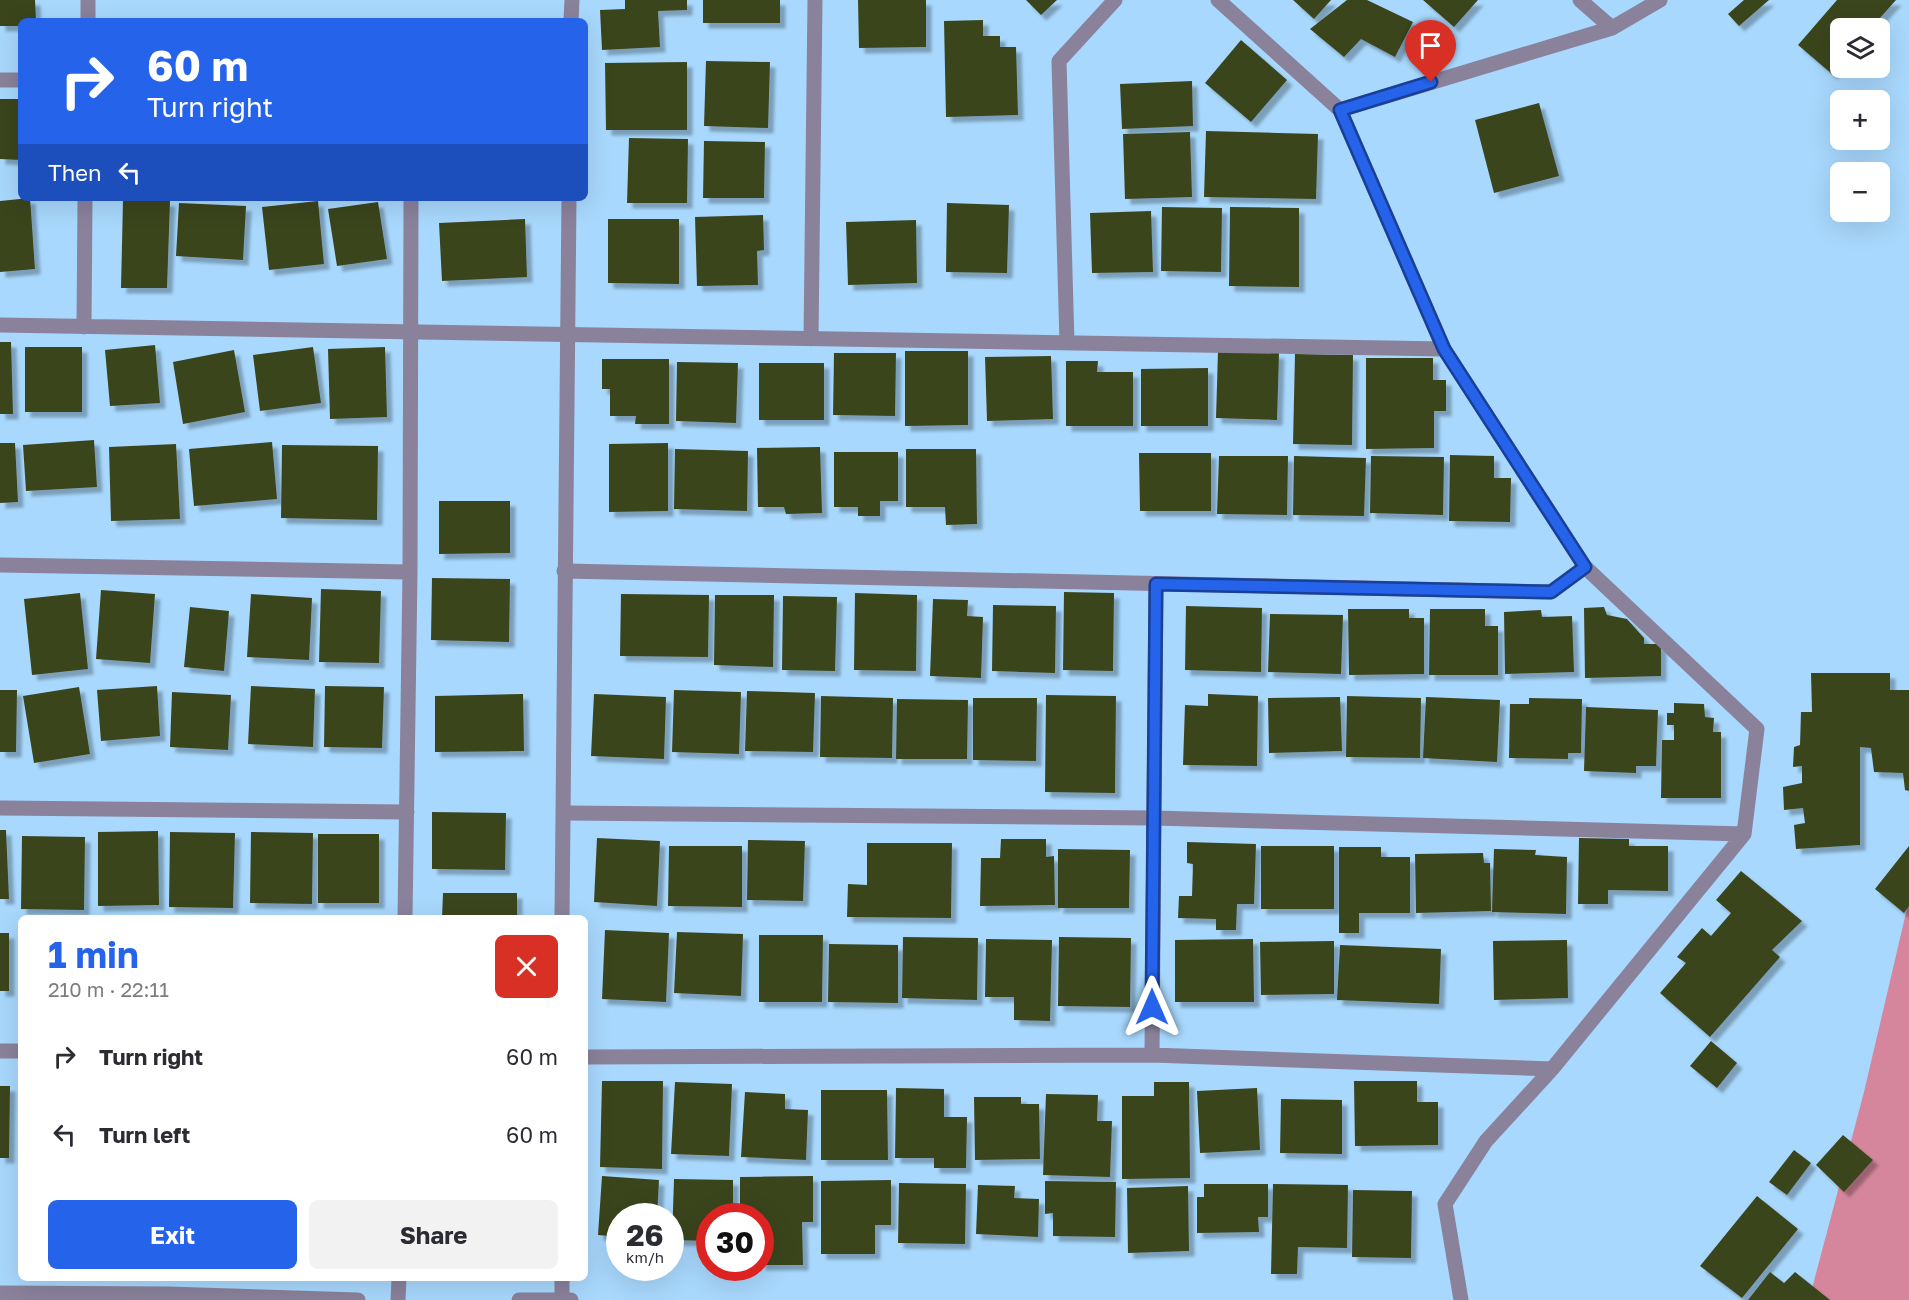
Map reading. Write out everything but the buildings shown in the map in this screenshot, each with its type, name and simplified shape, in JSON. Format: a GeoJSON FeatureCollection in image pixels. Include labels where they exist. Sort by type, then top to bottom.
{"type":"FeatureCollection","features":[{"type":"Feature","properties":{"kind":"street"},"geometry":{"type":"LineString","coordinates":[[87,18],[88,0]]}},
{"type":"Feature","properties":{"kind":"street"},"geometry":{"type":"LineString","coordinates":[[571,18],[572,0]]}},
{"type":"Feature","properties":{"kind":"street"},"geometry":{"type":"LineString","coordinates":[[811,339],[815,0]]}},
{"type":"Feature","properties":{"kind":"street"},"geometry":{"type":"LineString","coordinates":[[1067,343],[1059,61],[1115,0]]}},
{"type":"Feature","properties":{"kind":"street"},"geometry":{"type":"LineString","coordinates":[[1218,0],[1340,110],[1444,349],[1585,567],[1757,729],[1744,834],[1552,1069],[1486,1141],[1445,1204],[1460,1300]]}},
{"type":"Feature","properties":{"kind":"street"},"geometry":{"type":"LineString","coordinates":[[1580,0],[1612,28]]}},
{"type":"Feature","properties":{"kind":"street"},"geometry":{"type":"LineString","coordinates":[[1340,110],[1612,28],[1660,0]]}},
{"type":"Feature","properties":{"kind":"street"},"geometry":{"type":"LineString","coordinates":[[0,80],[18,80]]}},
{"type":"Feature","properties":{"kind":"street"},"geometry":{"type":"LineString","coordinates":[[84,327],[86,201]]}},
{"type":"Feature","properties":{"kind":"street"},"geometry":{"type":"LineString","coordinates":[[405,915],[410,572],[411,201]]}},
{"type":"Feature","properties":{"kind":"street"},"geometry":{"type":"LineString","coordinates":[[562,915],[569,201]]}},
{"type":"Feature","properties":{"kind":"street"},"geometry":{"type":"LineString","coordinates":[[0,325],[1444,349]]}},
{"type":"Feature","properties":{"kind":"street"},"geometry":{"type":"LineString","coordinates":[[0,565],[410,572]]}},
{"type":"Feature","properties":{"kind":"street"},"geometry":{"type":"LineString","coordinates":[[564,571],[1551,592],[1585,567]]}},
{"type":"Feature","properties":{"kind":"street"},"geometry":{"type":"LineString","coordinates":[[1152,1055],[1156,584]]}},
{"type":"Feature","properties":{"kind":"street"},"geometry":{"type":"LineString","coordinates":[[0,808],[407,812]]}},
{"type":"Feature","properties":{"kind":"street"},"geometry":{"type":"LineString","coordinates":[[564,813],[1154,818],[1744,834]]}},
{"type":"Feature","properties":{"kind":"street"},"geometry":{"type":"LineString","coordinates":[[0,1051],[18,1051]]}},
{"type":"Feature","properties":{"kind":"street"},"geometry":{"type":"LineString","coordinates":[[588,1057],[1152,1055],[1552,1069]]}},
{"type":"Feature","properties":{"kind":"street"},"geometry":{"type":"LineString","coordinates":[[398,1300],[399,1281]]}},
{"type":"Feature","properties":{"kind":"street"},"geometry":{"type":"LineString","coordinates":[[562,1281],[562,1300]]}},
{"type":"Feature","properties":{"kind":"street"},"geometry":{"type":"LineString","coordinates":[[0,1293],[358,1300]]}},
{"type":"Feature","properties":{"kind":"street"},"geometry":{"type":"LineString","coordinates":[[519,1300],[571,1300]]}},
{"type":"Feature","properties":{"kind":"shaded area"},"geometry":{"type":"Polygon","coordinates":[[[1909,900],[1909,1300],[1809,1300],[1864,1092],[1909,900]]]}},
{"type":"Feature","properties":{"kind":"route"},"geometry":{"type":"LineString","coordinates":[[1152,1007],[1156,584],[1551,592],[1585,567],[1444,349],[1340,110],[1431,82]]}}]}
